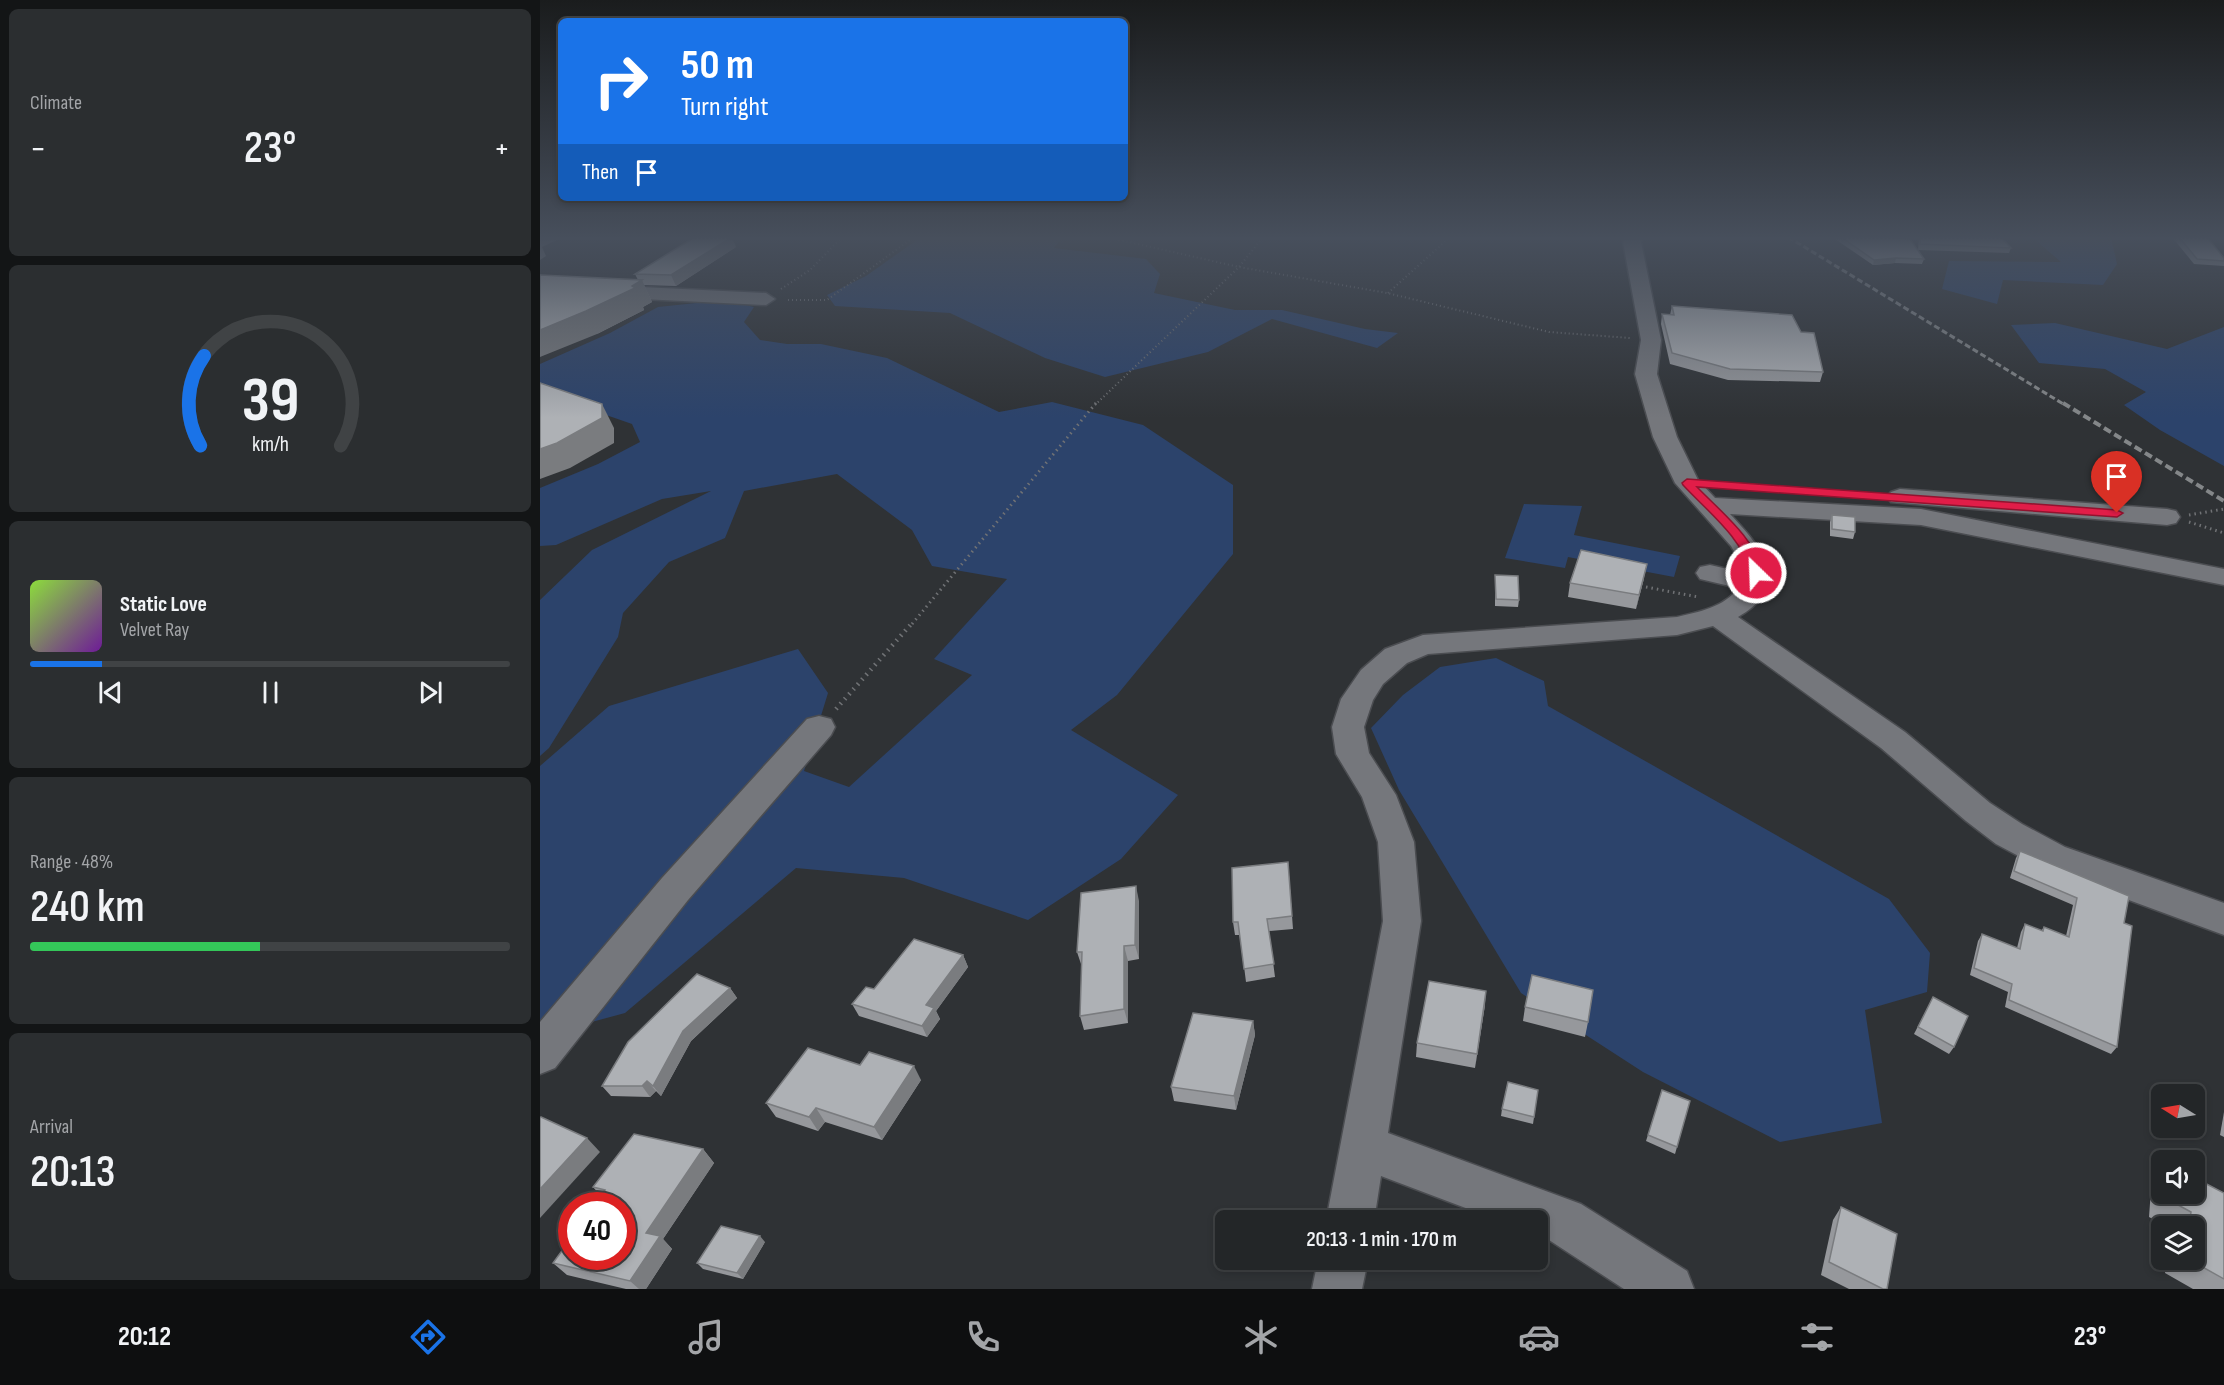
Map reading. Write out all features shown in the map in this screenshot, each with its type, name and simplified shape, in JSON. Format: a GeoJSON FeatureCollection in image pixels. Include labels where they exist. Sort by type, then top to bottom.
{"type":"FeatureCollection","features":[{"type":"Feature","properties":{"kind":"street"},"geometry":{"type":"LineString","coordinates":[[728,297],[766,299]]}},
{"type":"Feature","properties":{"kind":"street"},"geometry":{"type":"LineString","coordinates":[[1643,297],[1651,340],[1646,374],[1665,437],[1699,494],[1746,549],[1755,564],[1755,584],[1743,602],[1712,596]]}},
{"type":"Feature","properties":{"kind":"street"},"geometry":{"type":"LineString","coordinates":[[1699,494],[2180,517]]}},
{"type":"Feature","properties":{"kind":"street"},"geometry":{"type":"LineString","coordinates":[[1699,494],[1921,517],[2224,577]]}},
{"type":"Feature","properties":{"kind":"street"},"geometry":{"type":"LineString","coordinates":[[1712,596],[1893,740],[1978,812],[2009,834],[2052,857],[2224,919]]}},
{"type":"Feature","properties":{"kind":"street"},"geometry":{"type":"LineString","coordinates":[[1352,1210],[1365,1147],[1402,921],[1396,842],[1379,795],[1353,754],[1348,727],[1357,699],[1371,677],[1396,656],[1423,645],[1677,626],[1712,596]]}},
{"type":"Feature","properties":{"kind":"street"},"geometry":{"type":"LineString","coordinates":[[540,1054],[675,889],[819,727]]}},
{"type":"Feature","properties":{"kind":"street"},"geometry":{"type":"LineString","coordinates":[[1365,1147],[1564,1221],[1668,1289]]}},
{"type":"Feature","properties":{"kind":"street"},"geometry":{"type":"LineString","coordinates":[[1337,1289],[1341,1270]]}},
{"type":"Feature","properties":{"kind":"path"},"geometry":{"type":"LineString","coordinates":[[766,299],[827,300],[831,297]]}},
{"type":"Feature","properties":{"kind":"path"},"geometry":{"type":"LineString","coordinates":[[819,727],[876,667],[1099,400],[1207,297]]}},
{"type":"Feature","properties":{"kind":"path"},"geometry":{"type":"LineString","coordinates":[[1404,297],[1549,332],[1651,340]]}},
{"type":"Feature","properties":{"kind":"path"},"geometry":{"type":"LineString","coordinates":[[2180,517],[2224,509]]}},
{"type":"Feature","properties":{"kind":"path"},"geometry":{"type":"LineString","coordinates":[[2180,517],[2224,533]]}},
{"type":"Feature","properties":{"kind":"path"},"geometry":{"type":"LineString","coordinates":[[1646,586],[1712,596]]}},
{"type":"Feature","properties":{"kind":"shaded area"},"geometry":{"type":"Polygon","coordinates":[[[829,297],[1174,297],[1235,310],[1282,310],[1365,329],[1398,333],[1377,348],[1272,319],[1208,352],[1105,377],[1045,358],[950,313],[835,306],[829,297]]]}},
{"type":"Feature","properties":{"kind":"shaded area"},"geometry":{"type":"Polygon","coordinates":[[[1972,297],[1999,297],[1997,304],[1972,297]]]}},
{"type":"Feature","properties":{"kind":"shaded area"},"geometry":{"type":"Polygon","coordinates":[[[725,300],[754,307],[744,322],[760,340],[787,344],[821,344],[887,358],[999,412],[1052,402],[1143,425],[1233,485],[1233,554],[1117,695],[1071,730],[1178,795],[1121,859],[1028,920],[904,878],[796,868],[625,1013],[540,1036],[540,766],[609,706],[798,649],[828,693],[804,771],[849,787],[972,675],[934,659],[1007,579],[932,566],[912,530],[837,474],[744,491],[725,538],[669,562],[623,613],[618,637],[549,748],[540,756],[540,600],[592,550],[711,491],[662,499],[556,545],[540,546],[540,488],[598,464],[640,442],[632,424],[540,392],[540,364],[610,333],[658,307],[725,300]]]}},
{"type":"Feature","properties":{"kind":"shaded area"},"geometry":{"type":"Polygon","coordinates":[[[2055,323],[2167,349],[2224,327],[2224,466],[2160,430],[2124,405],[2146,392],[2105,369],[2039,363],[2011,325],[2055,323]]]}},
{"type":"Feature","properties":{"kind":"shaded area"},"geometry":{"type":"Polygon","coordinates":[[[1524,504],[1582,506],[1574,535],[1680,556],[1674,577],[1568,557],[1565,568],[1505,558],[1524,504]]]}},
{"type":"Feature","properties":{"kind":"shaded area"},"geometry":{"type":"Polygon","coordinates":[[[1496,658],[1544,681],[1548,706],[1889,899],[1930,953],[1927,992],[1865,1010],[1882,1123],[1780,1142],[1643,1072],[1521,993],[1399,790],[1371,728],[1403,695],[1440,667],[1496,658]]]}},
{"type":"Feature","properties":{"kind":"building"},"geometry":{"type":"Polygon","coordinates":[[[540,297],[615,297],[586,311],[540,330],[540,297]]]}},
{"type":"Feature","properties":{"kind":"building"},"geometry":{"type":"Polygon","coordinates":[[[1672,306],[1792,315],[1801,332],[1814,333],[1823,372],[1730,369],[1672,353],[1662,314],[1674,315],[1672,306]]]}},
{"type":"Feature","properties":{"kind":"building"},"geometry":{"type":"Polygon","coordinates":[[[540,383],[602,404],[602,418],[557,443],[540,449],[540,383]]]}},
{"type":"Feature","properties":{"kind":"building"},"geometry":{"type":"Polygon","coordinates":[[[1832,515],[1855,517],[1855,532],[1832,529],[1832,515]]]}},
{"type":"Feature","properties":{"kind":"building"},"geometry":{"type":"Polygon","coordinates":[[[1581,550],[1647,564],[1639,595],[1570,583],[1581,550]]]}},
{"type":"Feature","properties":{"kind":"building"},"geometry":{"type":"Polygon","coordinates":[[[1495,575],[1518,576],[1519,600],[1496,599],[1495,575]]]}},
{"type":"Feature","properties":{"kind":"building"},"geometry":{"type":"Polygon","coordinates":[[[2020,851],[2129,896],[2124,923],[2132,926],[2117,1047],[2009,1000],[2012,984],[1974,968],[1982,934],[2020,949],[2025,924],[2043,931],[2044,927],[2069,937],[2077,898],[2014,871],[2020,851]]]}},
{"type":"Feature","properties":{"kind":"building"},"geometry":{"type":"Polygon","coordinates":[[[1288,862],[1292,916],[1267,919],[1274,964],[1244,969],[1238,922],[1233,922],[1232,868],[1288,862]]]}},
{"type":"Feature","properties":{"kind":"building"},"geometry":{"type":"Polygon","coordinates":[[[1136,886],[1135,945],[1124,946],[1124,1009],[1080,1016],[1082,952],[1077,952],[1081,893],[1136,886]]]}},
{"type":"Feature","properties":{"kind":"building"},"geometry":{"type":"Polygon","coordinates":[[[914,939],[963,955],[926,1005],[934,1008],[922,1026],[852,1004],[866,987],[874,989],[914,939]]]}},
{"type":"Feature","properties":{"kind":"building"},"geometry":{"type":"Polygon","coordinates":[[[697,974],[730,988],[683,1031],[653,1086],[647,1081],[642,1086],[602,1086],[628,1042],[697,974]]]}},
{"type":"Feature","properties":{"kind":"building"},"geometry":{"type":"Polygon","coordinates":[[[1532,975],[1593,990],[1588,1022],[1525,1007],[1532,975]]]}},
{"type":"Feature","properties":{"kind":"building"},"geometry":{"type":"Polygon","coordinates":[[[1429,981],[1486,991],[1477,1054],[1417,1043],[1429,981]]]}},
{"type":"Feature","properties":{"kind":"building"},"geometry":{"type":"Polygon","coordinates":[[[1933,997],[1968,1016],[1954,1047],[1918,1027],[1933,997]]]}},
{"type":"Feature","properties":{"kind":"building"},"geometry":{"type":"Polygon","coordinates":[[[1193,1013],[1253,1021],[1234,1096],[1171,1087],[1193,1013]]]}},
{"type":"Feature","properties":{"kind":"building"},"geometry":{"type":"Polygon","coordinates":[[[808,1048],[860,1065],[869,1052],[914,1066],[874,1127],[816,1108],[809,1117],[766,1103],[808,1048]]]}},
{"type":"Feature","properties":{"kind":"building"},"geometry":{"type":"Polygon","coordinates":[[[1508,1082],[1538,1090],[1534,1117],[1502,1109],[1508,1082]]]}},
{"type":"Feature","properties":{"kind":"building"},"geometry":{"type":"Polygon","coordinates":[[[1662,1090],[1690,1101],[1677,1147],[1648,1135],[1662,1090]]]}},
{"type":"Feature","properties":{"kind":"building"},"geometry":{"type":"Polygon","coordinates":[[[540,1118],[587,1138],[540,1189],[540,1118]]]}},
{"type":"Feature","properties":{"kind":"building"},"geometry":{"type":"Polygon","coordinates":[[[634,1134],[703,1149],[646,1233],[660,1236],[630,1281],[583,1270],[636,1270],[636,1192],[604,1192],[605,1190],[593,1187],[634,1134]]]}},
{"type":"Feature","properties":{"kind":"building"},"geometry":{"type":"Polygon","coordinates":[[[2205,1183],[2224,1193],[2224,1279],[2205,1268],[2205,1216],[2190,1216],[2191,1212],[2176,1204],[2205,1204],[2205,1183]]]}},
{"type":"Feature","properties":{"kind":"building"},"geometry":{"type":"Polygon","coordinates":[[[1841,1207],[1897,1234],[1887,1289],[1829,1262],[1841,1207]]]}},
{"type":"Feature","properties":{"kind":"building"},"geometry":{"type":"Polygon","coordinates":[[[721,1226],[760,1236],[737,1273],[697,1263],[721,1226]]]}},
{"type":"Feature","properties":{"kind":"railway"},"geometry":{"type":"LineString","coordinates":[[1887,297],[2065,405]]}},
{"type":"Feature","properties":{"kind":"railway"},"geometry":{"type":"LineString","coordinates":[[2063,403],[2224,501]]}},
{"type":"Feature","properties":{"kind":"route"},"geometry":{"type":"LineString","coordinates":[[1756,573],[1755,564],[1742,542],[1711,505],[1687,483],[1957,500],[2117,513]]}}]}
